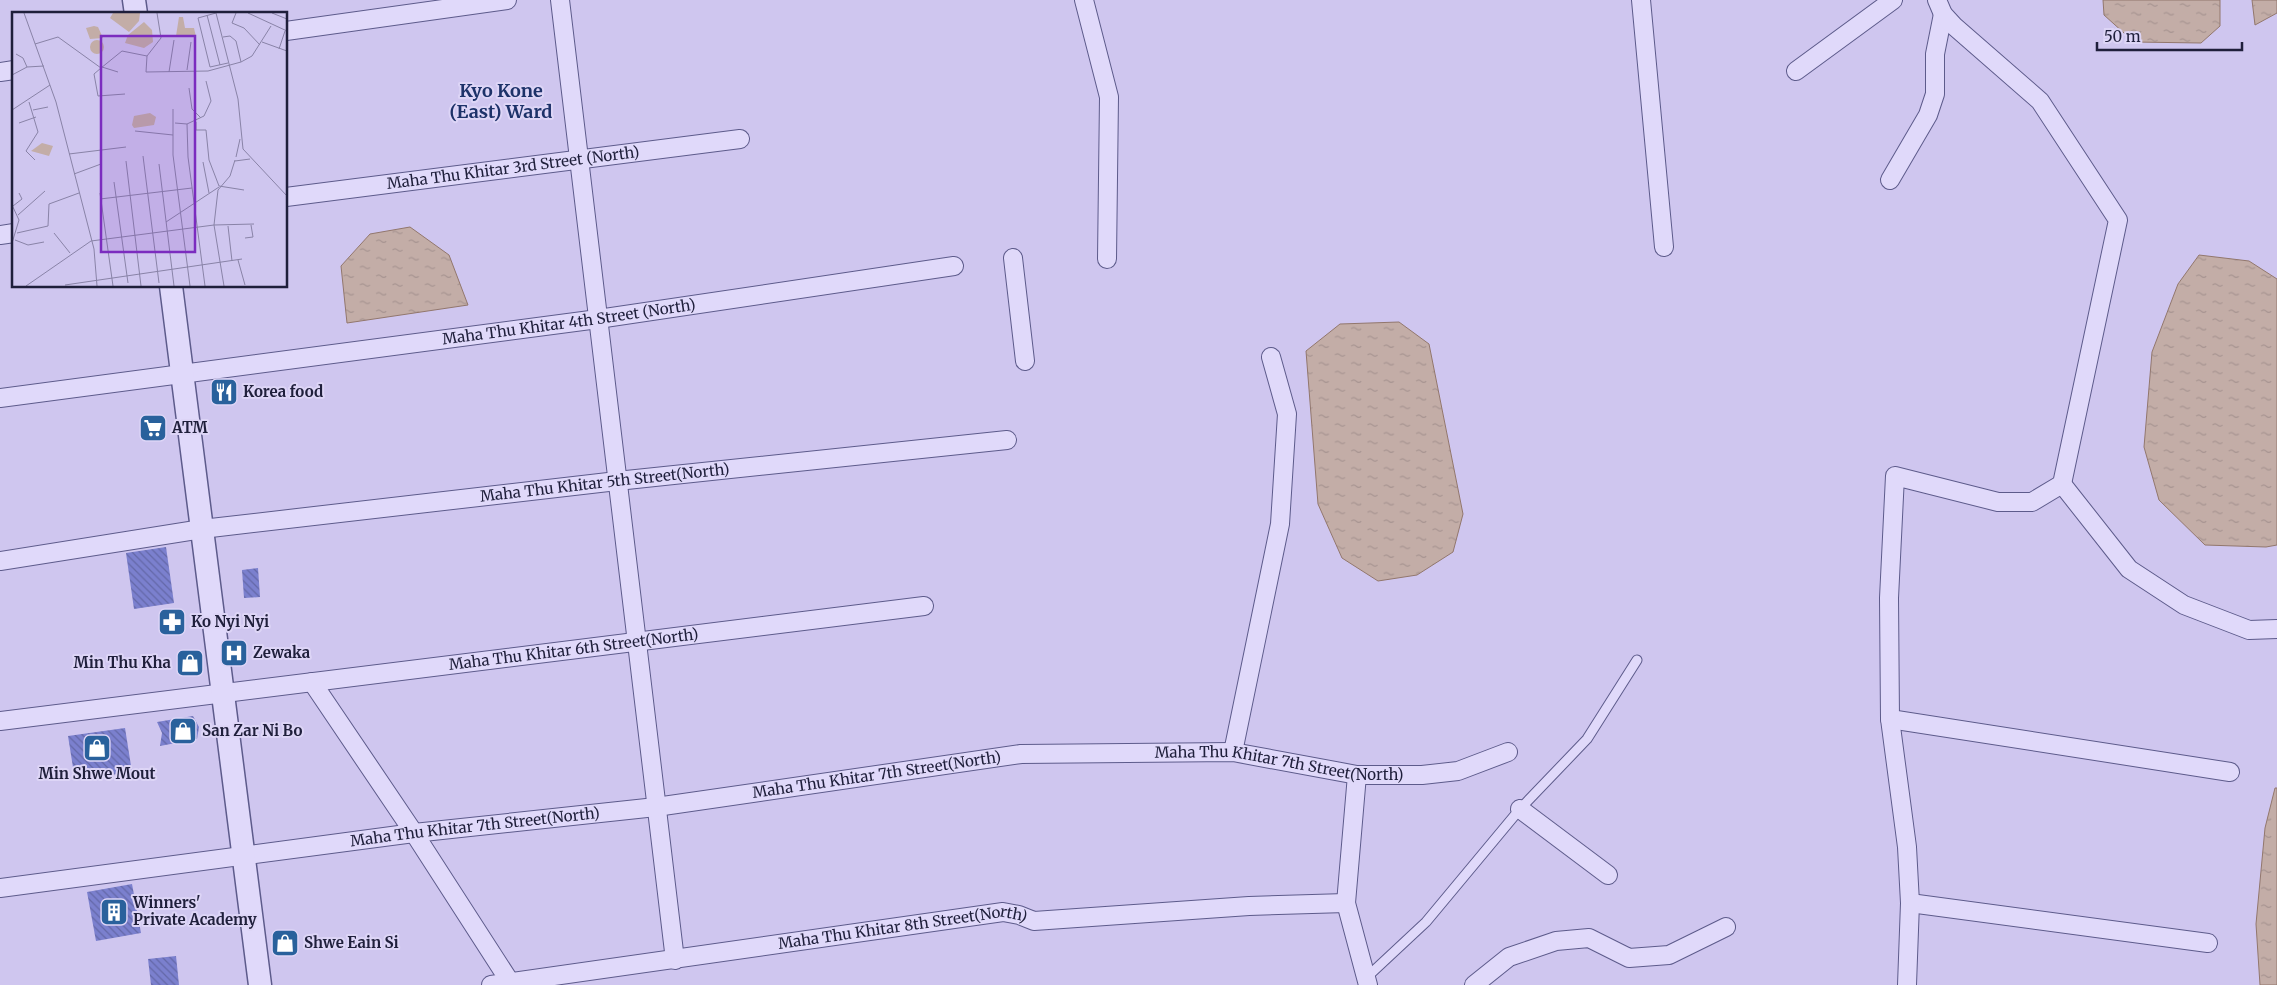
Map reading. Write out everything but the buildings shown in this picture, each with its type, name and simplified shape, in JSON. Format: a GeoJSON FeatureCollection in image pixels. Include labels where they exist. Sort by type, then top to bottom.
{"type":"FeatureCollection","features":[{"type":"Feature","properties":{"kind":"street"},"geometry":{"type":"LineString","coordinates":[[288,32],[507,0]]}},
{"type":"Feature","properties":{"kind":"street"},"geometry":{"type":"LineString","coordinates":[[560,0],[675,960]]}},
{"type":"Feature","properties":{"kind":"street"},"geometry":{"type":"LineString","coordinates":[[1084,0],[1109,97],[1107,260]]}},
{"type":"Feature","properties":{"kind":"street"},"geometry":{"type":"LineString","coordinates":[[1641,0],[1664,247]]}},
{"type":"Feature","properties":{"kind":"street"},"geometry":{"type":"LineString","coordinates":[[1796,71],[1893,0]]}},
{"type":"Feature","properties":{"kind":"street"},"geometry":{"type":"LineString","coordinates":[[1890,180],[1928,114],[1935,94],[1935,54],[1940,7]]}},
{"type":"Feature","properties":{"kind":"street"},"geometry":{"type":"LineString","coordinates":[[1907,985],[1910,903],[1907,847],[1890,719],[1889,598],[1895,476],[1998,502],[2032,502],[2062,484],[2118,220],[2040,101],[1940,7]]}},
{"type":"Feature","properties":{"kind":"street","name":"Maha Thu Khitar 3rd Street (North)"},"geometry":{"type":"LineString","coordinates":[[288,197],[740,139]]}},
{"type":"Feature","properties":{"kind":"street"},"geometry":{"type":"LineString","coordinates":[[1013,258],[1025,360]]}},
{"type":"Feature","properties":{"kind":"street","name":"Maha Thu Khitar 4th Street (North)"},"geometry":{"type":"LineString","coordinates":[[0,398],[598,319],[954,266]]}},
{"type":"Feature","properties":{"kind":"street"},"geometry":{"type":"LineString","coordinates":[[171,288],[260,985]]}},
{"type":"Feature","properties":{"kind":"street"},"geometry":{"type":"LineString","coordinates":[[1233,752],[1280,524],[1287,414],[1271,357]]}},
{"type":"Feature","properties":{"kind":"street","name":"Maha Thu Khitar 5th Street(North)"},"geometry":{"type":"LineString","coordinates":[[0,561],[202,530],[617,481],[1007,440]]}},
{"type":"Feature","properties":{"kind":"street"},"geometry":{"type":"LineString","coordinates":[[2062,484],[2129,569],[2193,609],[2249,630],[2277,629]]}},
{"type":"Feature","properties":{"kind":"street","name":"Maha Thu Khitar 6th Street(North)"},"geometry":{"type":"LineString","coordinates":[[0,721],[924,606]]}},
{"type":"Feature","properties":{"kind":"street"},"geometry":{"type":"LineString","coordinates":[[312,682],[414,833],[511,984]]}},
{"type":"Feature","properties":{"kind":"street"},"geometry":{"type":"LineString","coordinates":[[1890,719],[2230,772]]}},
{"type":"Feature","properties":{"kind":"street","name":"Maha Thu Khitar 7th Street(North)"},"geometry":{"type":"LineString","coordinates":[[0,888],[242,854],[656,807],[1020,754],[1233,752],[1357,776],[1422,776],[1458,770],[1508,752]]}},
{"type":"Feature","properties":{"kind":"street"},"geometry":{"type":"LineString","coordinates":[[1357,776],[1346,903],[1367,981]]}},
{"type":"Feature","properties":{"kind":"street"},"geometry":{"type":"LineString","coordinates":[[1520,809],[1608,875]]}},
{"type":"Feature","properties":{"kind":"street","name":"Maha Thu Khitar 8th Street(North)"},"geometry":{"type":"LineString","coordinates":[[491,985],[511,984],[1003,912],[1019,915],[1034,921],[1249,906],[1346,903]]}},
{"type":"Feature","properties":{"kind":"street"},"geometry":{"type":"LineString","coordinates":[[1910,903],[2208,944]]}},
{"type":"Feature","properties":{"kind":"street"},"geometry":{"type":"LineString","coordinates":[[1474,985],[1509,957],[1556,941],[1589,938],[1630,958],[1659,956],[1669,955],[1726,927]]}},
{"type":"Feature","properties":{"kind":"lane"},"geometry":{"type":"LineString","coordinates":[[1367,981],[1426,922],[1520,809],[1587,739],[1636,660]]}},
{"type":"Feature","properties":{"kind":"water"},"geometry":{"type":"Polygon","coordinates":[[[2103,0],[2220,0],[2220,26],[2201,43],[2134,42],[2104,15],[2103,0]]]}},
{"type":"Feature","properties":{"kind":"water"},"geometry":{"type":"Polygon","coordinates":[[[2252,0],[2277,0],[2277,13],[2255,25],[2252,0]]]}},
{"type":"Feature","properties":{"kind":"water"},"geometry":{"type":"Polygon","coordinates":[[[410,227],[449,255],[468,305],[347,323],[341,266],[370,234],[410,227]]]}},
{"type":"Feature","properties":{"kind":"water"},"geometry":{"type":"Polygon","coordinates":[[[2199,255],[2249,261],[2277,279],[2277,545],[2266,547],[2205,545],[2159,500],[2144,447],[2152,352],[2178,284],[2199,255]]]}},
{"type":"Feature","properties":{"kind":"water"},"geometry":{"type":"Polygon","coordinates":[[[1399,322],[1429,344],[1463,514],[1453,552],[1417,575],[1378,581],[1342,558],[1318,504],[1306,351],[1340,324],[1399,322]]]}},
{"type":"Feature","properties":{"kind":"water"},"geometry":{"type":"Polygon","coordinates":[[[2275,788],[2277,788],[2277,985],[2260,985],[2256,924],[2265,828],[2275,788]]]}},
{"type":"Feature","properties":{"kind":"place","name":"Korea food"},"geometry":{"type":"Point","coordinates":[224,392]}},
{"type":"Feature","properties":{"kind":"place","name":"ATM"},"geometry":{"type":"Point","coordinates":[153,428]}},
{"type":"Feature","properties":{"kind":"place","name":"Ko Nyi Nyi"},"geometry":{"type":"Point","coordinates":[172,622]}},
{"type":"Feature","properties":{"kind":"place","name":"Zewaka"},"geometry":{"type":"Point","coordinates":[234,653]}},
{"type":"Feature","properties":{"kind":"place","name":"Min Thu Kha"},"geometry":{"type":"Point","coordinates":[190,663]}},
{"type":"Feature","properties":{"kind":"place","name":"San Zar Ni Bo"},"geometry":{"type":"Point","coordinates":[183,731]}},
{"type":"Feature","properties":{"kind":"place","name":"Min Shwe Mout"},"geometry":{"type":"Point","coordinates":[97,748]}},
{"type":"Feature","properties":{"kind":"place","name":"Winners' Private Academy"},"geometry":{"type":"Point","coordinates":[114,912]}},
{"type":"Feature","properties":{"kind":"place","name":"Shwe Eain Si"},"geometry":{"type":"Point","coordinates":[285,943]}},
{"type":"Feature","properties":{"kind":"district","name":"Kyo Kone (East) Ward"},"geometry":{"type":"Point","coordinates":[501,101]}}]}
